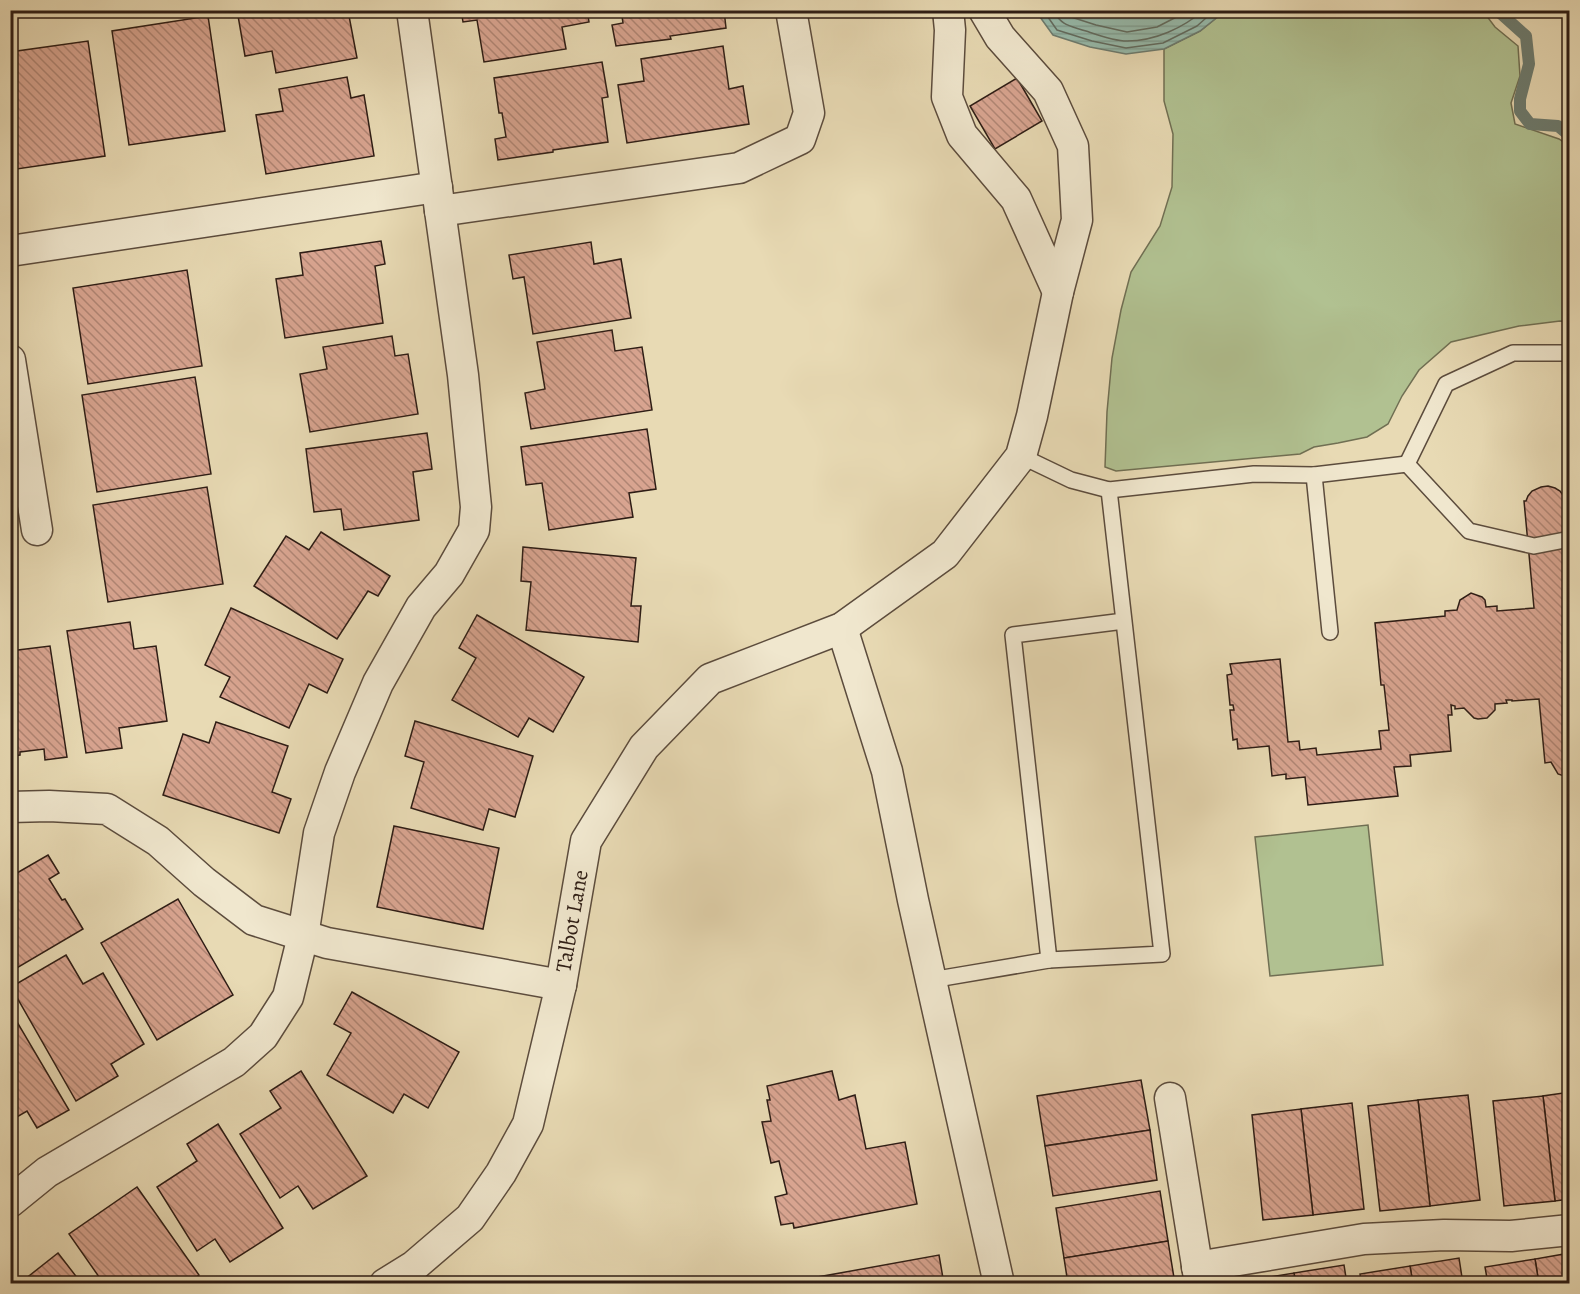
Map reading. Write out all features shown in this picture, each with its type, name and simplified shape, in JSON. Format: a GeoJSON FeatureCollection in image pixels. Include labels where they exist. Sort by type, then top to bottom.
{"type":"FeatureCollection","features":[{"type":"Feature","properties":{"kind":"street"},"geometry":{"type":"LineString","coordinates":[[10,1202],[47,1172],[234,1062],[263,1036],[288,997],[303,936],[319,833],[340,772],[378,684],[421,607],[449,574],[474,530],[476,507],[463,375],[412,10]]}},
{"type":"Feature","properties":{"kind":"street"},"geometry":{"type":"LineString","coordinates":[[10,251],[438,199],[739,168],[800,139],[808,112],[791,10]]}},
{"type":"Feature","properties":{"kind":"street"},"geometry":{"type":"LineString","coordinates":[[948,10],[950,30],[947,96],[962,135],[1016,199],[1058,292]]}},
{"type":"Feature","properties":{"kind":"street"},"geometry":{"type":"LineString","coordinates":[[984,10],[1000,36],[1048,91],[1073,146],[1077,220],[1058,292],[1032,416],[1021,456]]}},
{"type":"Feature","properties":{"kind":"street"},"geometry":{"type":"LineString","coordinates":[[10,360],[36,530]]}},
{"type":"Feature","properties":{"kind":"street","name":"Talbot Lane"},"geometry":{"type":"LineString","coordinates":[[385,1284],[414,1266],[470,1218],[501,1173],[528,1124],[561,985],[586,841],[644,747],[710,679],[842,628],[945,554],[1021,456]]}},
{"type":"Feature","properties":{"kind":"street"},"geometry":{"type":"LineString","coordinates":[[842,628],[887,771],[999,1284]]}},
{"type":"Feature","properties":{"kind":"street"},"geometry":{"type":"LineString","coordinates":[[10,807],[49,806],[107,809],[158,841],[204,882],[254,920],[303,936],[327,943],[561,985]]}},
{"type":"Feature","properties":{"kind":"street"},"geometry":{"type":"LineString","coordinates":[[1170,1098],[1198,1275],[1364,1239],[1444,1235],[1511,1236],[1569,1230]]}},
{"type":"Feature","properties":{"kind":"lane"},"geometry":{"type":"LineString","coordinates":[[1407,464],[1446,384],[1513,353],[1569,353]]}},
{"type":"Feature","properties":{"kind":"lane"},"geometry":{"type":"LineString","coordinates":[[1021,456],[1071,480],[1110,490],[1254,474],[1314,475],[1407,464]]}},
{"type":"Feature","properties":{"kind":"lane"},"geometry":{"type":"LineString","coordinates":[[1407,464],[1469,531],[1534,546],[1569,539]]}},
{"type":"Feature","properties":{"kind":"lane"},"geometry":{"type":"LineString","coordinates":[[1314,475],[1330,633]]}},
{"type":"Feature","properties":{"kind":"lane"},"geometry":{"type":"LineString","coordinates":[[931,980],[1049,960],[1162,954],[1110,490]]}},
{"type":"Feature","properties":{"kind":"lane"},"geometry":{"type":"LineString","coordinates":[[1049,960],[1013,635],[1124,621]]}},
{"type":"Feature","properties":{"kind":"green space"},"geometry":{"type":"Polygon","coordinates":[[[1225,11],[1483,11],[1495,27],[1518,46],[1520,76],[1511,103],[1515,124],[1559,139],[1569,146],[1569,322],[1519,326],[1451,342],[1419,370],[1388,424],[1367,437],[1314,447],[1300,454],[1116,471],[1105,467],[1112,358],[1121,310],[1131,272],[1160,226],[1172,187],[1173,134],[1164,101],[1164,49],[1200,31],[1225,11]]]}},
{"type":"Feature","properties":{"kind":"green space"},"geometry":{"type":"Polygon","coordinates":[[[1368,825],[1383,965],[1270,976],[1255,837],[1368,825]]]}},
{"type":"Feature","properties":{"kind":"water"},"geometry":{"type":"Polygon","coordinates":[[[1037,11],[1225,11],[1200,31],[1164,49],[1126,54],[1090,47],[1053,35],[1037,11]]]}},
{"type":"Feature","properties":{"kind":"building"},"geometry":{"type":"Polygon","coordinates":[[[237,10],[363,10],[364,14],[349,16],[357,58],[276,73],[272,51],[245,56],[237,10]]]}},
{"type":"Feature","properties":{"kind":"building"},"geometry":{"type":"Polygon","coordinates":[[[461,10],[587,10],[589,22],[562,27],[566,49],[484,62],[477,20],[463,22],[461,10]]]}},
{"type":"Feature","properties":{"kind":"building"},"geometry":{"type":"Polygon","coordinates":[[[621,10],[724,10],[726,28],[670,36],[671,39],[616,46],[612,25],[623,23],[621,10]]]}},
{"type":"Feature","properties":{"kind":"building"},"geometry":{"type":"Polygon","coordinates":[[[208,16],[225,131],[129,145],[112,31],[208,16]]]}},
{"type":"Feature","properties":{"kind":"building"},"geometry":{"type":"Polygon","coordinates":[[[88,41],[105,156],[10,170],[10,52],[88,41]]]}},
{"type":"Feature","properties":{"kind":"building"},"geometry":{"type":"Polygon","coordinates":[[[723,46],[729,89],[743,86],[749,124],[627,143],[618,85],[644,81],[641,59],[723,46]]]}},
{"type":"Feature","properties":{"kind":"building"},"geometry":{"type":"Polygon","coordinates":[[[602,62],[608,97],[602,98],[608,142],[498,160],[495,139],[506,137],[502,113],[499,113],[494,78],[602,62]]]}},
{"type":"Feature","properties":{"kind":"building"},"geometry":{"type":"Polygon","coordinates":[[[347,77],[351,98],[364,95],[374,156],[266,174],[256,115],[283,111],[279,89],[347,77]]]}},
{"type":"Feature","properties":{"kind":"building"},"geometry":{"type":"Polygon","coordinates":[[[1017,78],[1042,121],[995,149],[970,106],[1017,78]]]}},
{"type":"Feature","properties":{"kind":"building"},"geometry":{"type":"Polygon","coordinates":[[[381,241],[385,264],[375,266],[383,323],[285,338],[276,279],[303,275],[300,253],[381,241]]]}},
{"type":"Feature","properties":{"kind":"building"},"geometry":{"type":"Polygon","coordinates":[[[591,242],[594,264],[621,259],[631,318],[533,334],[524,277],[513,279],[509,255],[591,242]]]}},
{"type":"Feature","properties":{"kind":"building"},"geometry":{"type":"Polygon","coordinates":[[[187,270],[202,366],[88,384],[73,288],[187,270]]]}},
{"type":"Feature","properties":{"kind":"building"},"geometry":{"type":"Polygon","coordinates":[[[612,330],[615,351],[642,347],[652,410],[531,429],[525,393],[545,389],[537,342],[612,330]]]}},
{"type":"Feature","properties":{"kind":"building"},"geometry":{"type":"Polygon","coordinates":[[[392,336],[395,356],[408,354],[418,414],[310,432],[300,374],[327,369],[323,347],[392,336]]]}},
{"type":"Feature","properties":{"kind":"building"},"geometry":{"type":"Polygon","coordinates":[[[195,377],[211,474],[97,492],[82,395],[195,377]]]}},
{"type":"Feature","properties":{"kind":"building"},"geometry":{"type":"Polygon","coordinates":[[[647,429],[656,489],[629,493],[633,517],[549,530],[542,483],[526,485],[521,447],[647,429]]]}},
{"type":"Feature","properties":{"kind":"building"},"geometry":{"type":"Polygon","coordinates":[[[427,433],[432,469],[413,472],[419,520],[344,530],[341,509],[314,512],[306,449],[427,433]]]}},
{"type":"Feature","properties":{"kind":"building"},"geometry":{"type":"Polygon","coordinates":[[[1548,486],[1560,491],[1565,498],[1568,497],[1570,516],[1570,778],[1558,774],[1551,762],[1545,763],[1539,699],[1506,700],[1507,703],[1495,704],[1495,710],[1487,718],[1478,719],[1464,708],[1455,709],[1455,706],[1451,705],[1452,715],[1448,715],[1451,751],[1410,755],[1411,766],[1394,767],[1398,796],[1308,805],[1305,777],[1286,779],[1286,774],[1272,776],[1269,746],[1238,749],[1237,739],[1233,740],[1230,710],[1234,710],[1233,705],[1230,705],[1227,675],[1232,674],[1230,664],[1280,659],[1288,742],[1299,741],[1300,750],[1316,748],[1317,755],[1381,749],[1379,731],[1389,730],[1384,685],[1381,685],[1375,623],[1445,616],[1445,611],[1457,610],[1460,600],[1471,593],[1482,597],[1486,607],[1497,606],[1497,611],[1534,608],[1524,501],[1532,491],[1548,486]]]}},
{"type":"Feature","properties":{"kind":"building"},"geometry":{"type":"Polygon","coordinates":[[[207,487],[223,584],[108,602],[93,505],[207,487]]]}},
{"type":"Feature","properties":{"kind":"building"},"geometry":{"type":"Polygon","coordinates":[[[321,532],[390,576],[378,596],[368,591],[337,639],[254,586],[286,536],[309,550],[321,532]]]}},
{"type":"Feature","properties":{"kind":"building"},"geometry":{"type":"Polygon","coordinates":[[[523,547],[636,558],[631,606],[641,606],[638,642],[526,630],[531,582],[521,581],[523,547]]]}},
{"type":"Feature","properties":{"kind":"building"},"geometry":{"type":"Polygon","coordinates":[[[231,608],[343,659],[327,693],[309,684],[289,728],[220,697],[230,677],[205,665],[231,608]]]}},
{"type":"Feature","properties":{"kind":"building"},"geometry":{"type":"Polygon","coordinates":[[[477,615],[584,677],[553,732],[529,718],[518,737],[452,700],[476,658],[459,648],[477,615]]]}},
{"type":"Feature","properties":{"kind":"building"},"geometry":{"type":"Polygon","coordinates":[[[130,622],[134,649],[156,646],[167,721],[119,728],[122,748],[86,753],[67,631],[130,622]]]}},
{"type":"Feature","properties":{"kind":"building"},"geometry":{"type":"Polygon","coordinates":[[[50,646],[67,757],[45,760],[44,749],[20,752],[20,755],[10,756],[10,651],[50,646]]]}},
{"type":"Feature","properties":{"kind":"building"},"geometry":{"type":"Polygon","coordinates":[[[415,721],[533,756],[515,817],[489,809],[483,830],[411,808],[424,762],[405,756],[415,721]]]}},
{"type":"Feature","properties":{"kind":"building"},"geometry":{"type":"Polygon","coordinates":[[[216,722],[288,746],[272,792],[291,799],[279,833],[163,795],[183,734],[209,743],[216,722]]]}},
{"type":"Feature","properties":{"kind":"building"},"geometry":{"type":"Polygon","coordinates":[[[394,826],[499,848],[483,929],[377,907],[394,826]]]}},
{"type":"Feature","properties":{"kind":"building"},"geometry":{"type":"Polygon","coordinates":[[[48,855],[59,873],[49,879],[62,900],[65,899],[83,929],[10,972],[10,877],[48,855]]]}},
{"type":"Feature","properties":{"kind":"building"},"geometry":{"type":"Polygon","coordinates":[[[178,899],[233,995],[157,1040],[101,943],[178,899]]]}},
{"type":"Feature","properties":{"kind":"building"},"geometry":{"type":"Polygon","coordinates":[[[66,955],[83,984],[103,973],[144,1044],[111,1064],[118,1076],[76,1101],[11,987],[66,955]]]}},
{"type":"Feature","properties":{"kind":"building"},"geometry":{"type":"Polygon","coordinates":[[[352,992],[459,1052],[428,1108],[404,1094],[393,1113],[327,1075],[351,1033],[334,1024],[352,992]]]}},
{"type":"Feature","properties":{"kind":"building"},"geometry":{"type":"Polygon","coordinates":[[[10,1010],[69,1110],[37,1128],[27,1111],[10,1121],[10,1010]]]}},
{"type":"Feature","properties":{"kind":"building"},"geometry":{"type":"Polygon","coordinates":[[[301,1071],[367,1176],[313,1209],[298,1186],[280,1198],[240,1134],[281,1108],[270,1091],[301,1071]]]}},
{"type":"Feature","properties":{"kind":"building"},"geometry":{"type":"Polygon","coordinates":[[[832,1071],[839,1100],[855,1095],[866,1149],[905,1142],[917,1204],[794,1228],[793,1223],[781,1225],[775,1197],[787,1194],[779,1161],[771,1163],[762,1122],[771,1121],[767,1086],[832,1071]]]}},
{"type":"Feature","properties":{"kind":"building"},"geometry":{"type":"Polygon","coordinates":[[[1141,1080],[1150,1130],[1045,1146],[1037,1096],[1141,1080]]]}},
{"type":"Feature","properties":{"kind":"building"},"geometry":{"type":"Polygon","coordinates":[[[1570,1092],[1570,1199],[1555,1201],[1543,1096],[1570,1092]]]}},
{"type":"Feature","properties":{"kind":"building"},"geometry":{"type":"Polygon","coordinates":[[[1468,1095],[1480,1200],[1430,1206],[1418,1100],[1468,1095]]]}},
{"type":"Feature","properties":{"kind":"building"},"geometry":{"type":"Polygon","coordinates":[[[1543,1096],[1555,1201],[1504,1206],[1493,1101],[1543,1096]]]}},
{"type":"Feature","properties":{"kind":"building"},"geometry":{"type":"Polygon","coordinates":[[[1418,1100],[1430,1206],[1380,1211],[1368,1106],[1418,1100]]]}},
{"type":"Feature","properties":{"kind":"building"},"geometry":{"type":"Polygon","coordinates":[[[1352,1103],[1364,1209],[1313,1215],[1301,1109],[1352,1103]]]}},
{"type":"Feature","properties":{"kind":"building"},"geometry":{"type":"Polygon","coordinates":[[[1301,1109],[1313,1215],[1263,1220],[1252,1115],[1301,1109]]]}},
{"type":"Feature","properties":{"kind":"building"},"geometry":{"type":"Polygon","coordinates":[[[218,1124],[283,1228],[230,1262],[215,1239],[197,1251],[157,1187],[197,1161],[187,1144],[218,1124]]]}},
{"type":"Feature","properties":{"kind":"building"},"geometry":{"type":"Polygon","coordinates":[[[1150,1130],[1157,1180],[1053,1196],[1045,1146],[1150,1130]]]}},
{"type":"Feature","properties":{"kind":"building"},"geometry":{"type":"Polygon","coordinates":[[[137,1187],[199,1275],[187,1284],[104,1284],[69,1234],[137,1187]]]}},
{"type":"Feature","properties":{"kind":"building"},"geometry":{"type":"Polygon","coordinates":[[[1160,1191],[1168,1241],[1064,1258],[1056,1208],[1160,1191]]]}},
{"type":"Feature","properties":{"kind":"building"},"geometry":{"type":"Polygon","coordinates":[[[1168,1241],[1175,1284],[1068,1284],[1064,1258],[1168,1241]]]}},
{"type":"Feature","properties":{"kind":"building"},"geometry":{"type":"Polygon","coordinates":[[[58,1253],[82,1284],[10,1284],[10,1271],[20,1283],[58,1253]]]}},
{"type":"Feature","properties":{"kind":"building"},"geometry":{"type":"Polygon","coordinates":[[[1570,1253],[1570,1284],[1539,1284],[1535,1259],[1570,1253]]]}},
{"type":"Feature","properties":{"kind":"building"},"geometry":{"type":"Polygon","coordinates":[[[939,1255],[944,1284],[796,1284],[818,1280],[818,1277],[939,1255]]]}},
{"type":"Feature","properties":{"kind":"building"},"geometry":{"type":"Polygon","coordinates":[[[1459,1258],[1463,1284],[1413,1284],[1410,1266],[1459,1258]]]}},
{"type":"Feature","properties":{"kind":"building"},"geometry":{"type":"Polygon","coordinates":[[[1535,1259],[1539,1284],[1488,1284],[1485,1267],[1535,1259]]]}},
{"type":"Feature","properties":{"kind":"building"},"geometry":{"type":"Polygon","coordinates":[[[1344,1265],[1347,1284],[1296,1284],[1294,1273],[1344,1265]]]}},
{"type":"Feature","properties":{"kind":"building"},"geometry":{"type":"Polygon","coordinates":[[[1410,1266],[1413,1284],[1362,1284],[1360,1274],[1410,1266]]]}},
{"type":"Feature","properties":{"kind":"building"},"geometry":{"type":"Polygon","coordinates":[[[1294,1273],[1296,1284],[1246,1284],[1245,1281],[1294,1273]]]}},
{"type":"Feature","properties":{"kind":"waterway"},"geometry":{"type":"LineString","coordinates":[[1497,10],[1526,36],[1529,64],[1520,99],[1520,111],[1530,124],[1558,126],[1570,136]]}}]}
